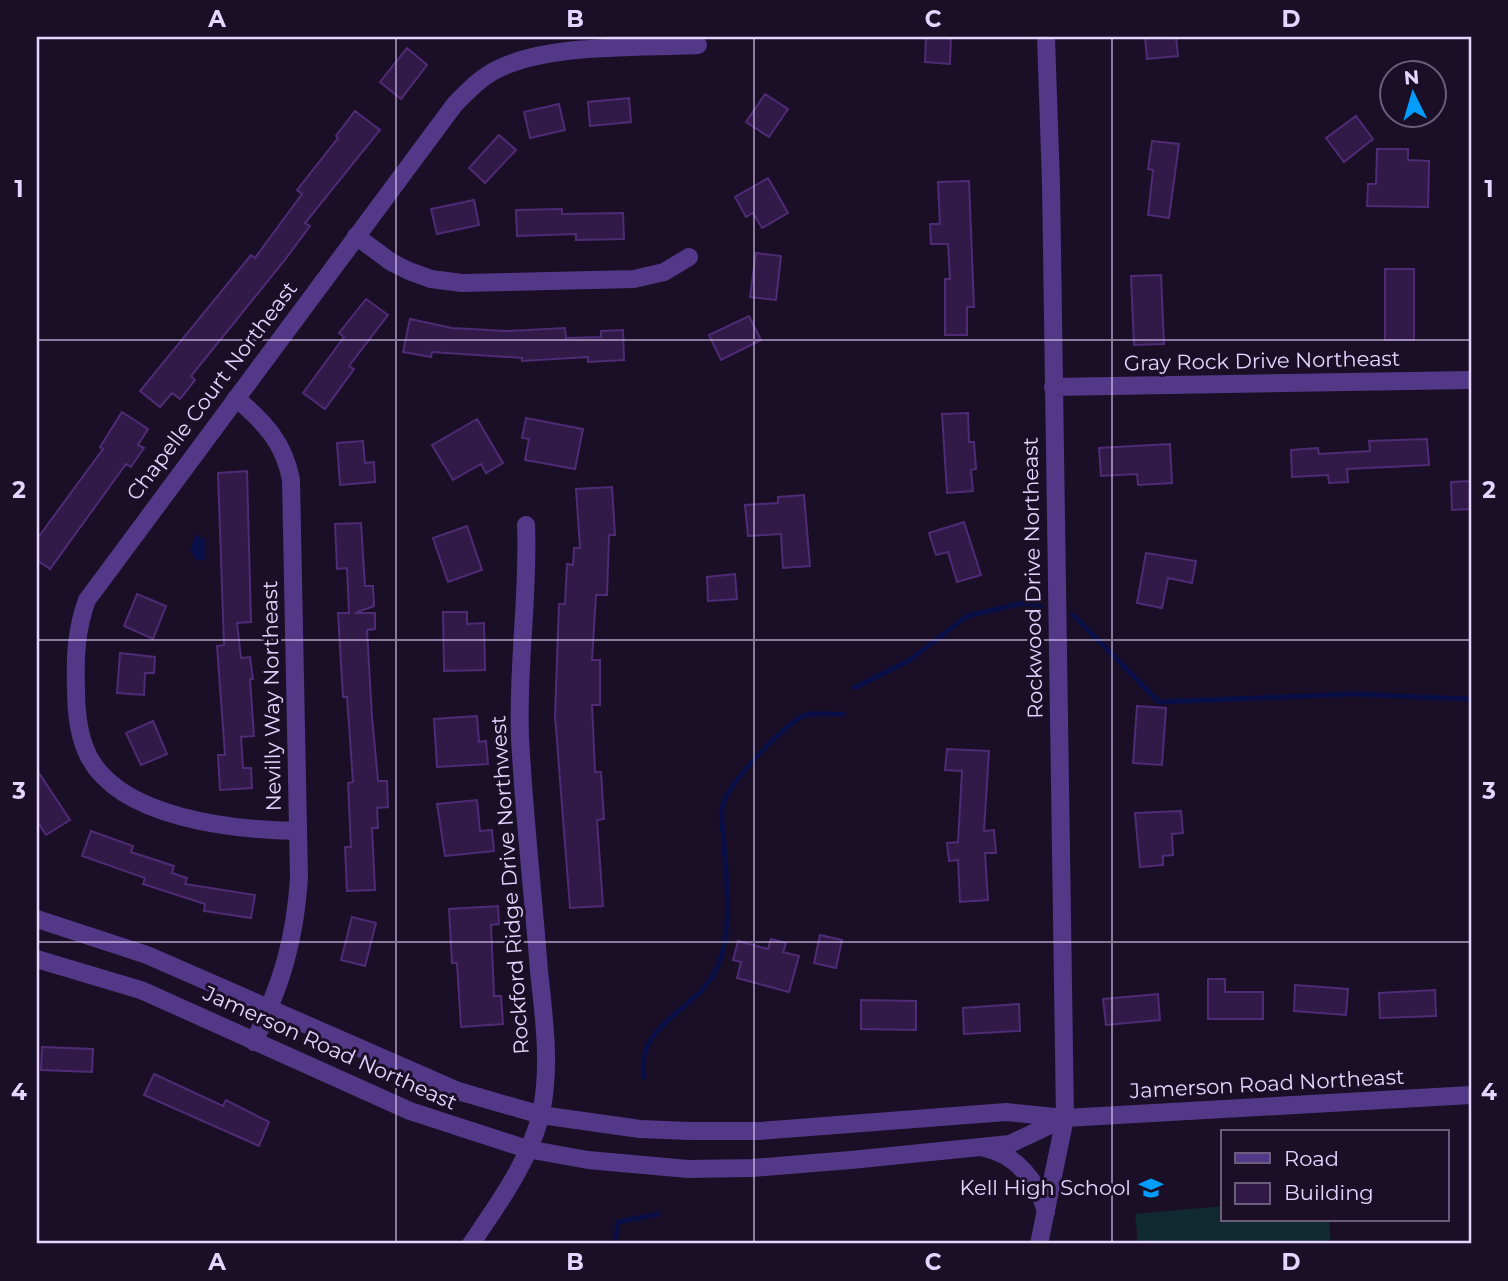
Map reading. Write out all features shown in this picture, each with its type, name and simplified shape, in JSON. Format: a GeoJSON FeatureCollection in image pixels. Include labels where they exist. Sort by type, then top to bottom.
{"type":"FeatureCollection","features":[{"type":"Feature","properties":{"kind":"street","name":"Rockwood Drive Northeast"},"geometry":{"type":"LineString","coordinates":[[1039,1244],[1065,1118],[1046,37]]}},
{"type":"Feature","properties":{"kind":"street","name":"Chapelle Court Northeast"},"geometry":{"type":"LineString","coordinates":[[298,831],[215,823],[164,811],[137,801],[116,789],[89,757],[76,711],[75,648],[79,622],[87,600],[455,104],[474,84],[496,70],[522,59],[552,53],[698,45]]}},
{"type":"Feature","properties":{"kind":"street"},"geometry":{"type":"LineString","coordinates":[[356,236],[391,262],[409,271],[431,279],[462,283],[634,279],[664,272],[689,257]]}},
{"type":"Feature","properties":{"kind":"street","name":"Gray Rock Drive Northeast"},"geometry":{"type":"LineString","coordinates":[[1053,387],[1471,380]]}},
{"type":"Feature","properties":{"kind":"street","name":"Nevilly Way Northeast"},"geometry":{"type":"LineString","coordinates":[[236,398],[271,430],[282,447],[291,480],[298,831],[297,918],[288,960],[270,1009],[254,1042]]}},
{"type":"Feature","properties":{"kind":"street","name":"Rockford Ridge Drive Northwest"},"geometry":{"type":"LineString","coordinates":[[471,1244],[511,1183],[541,1115],[546,1056],[520,734],[526,525]]}},
{"type":"Feature","properties":{"kind":"street","name":"Jamerson Road Northeast"},"geometry":{"type":"LineString","coordinates":[[37,919],[108,940],[418,1076],[489,1101],[541,1115],[640,1129],[712,1132],[862,1125],[1006,1112],[1065,1118],[1471,1095]]}},
{"type":"Feature","properties":{"kind":"street","name":"Jamerson Road Northeast"},"geometry":{"type":"LineString","coordinates":[[37,959],[141,990],[410,1111],[527,1149],[627,1165],[688,1169],[752,1168],[1010,1144],[1065,1118]]}},
{"type":"Feature","properties":{"kind":"street"},"geometry":{"type":"LineString","coordinates":[[977,1147],[1003,1154],[1025,1171],[1039,1193],[1046,1213]]}},
{"type":"Feature","properties":{"kind":"shaded area"},"geometry":{"type":"Polygon","coordinates":[[[196,534],[205,540],[206,559],[197,561],[190,550],[196,534]]]}},
{"type":"Feature","properties":{"kind":"shaded area"},"geometry":{"type":"Polygon","coordinates":[[[1221,1206],[1221,1222],[1329,1222],[1331,1244],[1138,1244],[1135,1214],[1221,1206]]]}},
{"type":"Feature","properties":{"kind":"building"},"geometry":{"type":"Polygon","coordinates":[[[926,37],[951,37],[950,64],[925,62],[926,37]]]}},
{"type":"Feature","properties":{"kind":"building"},"geometry":{"type":"Polygon","coordinates":[[[1145,37],[1176,37],[1178,56],[1147,59],[1145,37]]]}},
{"type":"Feature","properties":{"kind":"building"},"geometry":{"type":"Polygon","coordinates":[[[407,48],[427,65],[401,99],[380,82],[407,48]]]}},
{"type":"Feature","properties":{"kind":"building"},"geometry":{"type":"Polygon","coordinates":[[[765,94],[788,109],[769,137],[746,122],[765,94]]]}},
{"type":"Feature","properties":{"kind":"building"},"geometry":{"type":"Polygon","coordinates":[[[629,98],[631,122],[590,126],[588,102],[629,98]]]}},
{"type":"Feature","properties":{"kind":"building"},"geometry":{"type":"Polygon","coordinates":[[[559,104],[565,130],[530,138],[524,112],[559,104]]]}},
{"type":"Feature","properties":{"kind":"building"},"geometry":{"type":"Polygon","coordinates":[[[355,111],[380,130],[305,223],[310,226],[284,261],[191,376],[195,380],[180,399],[172,393],[160,407],[140,391],[251,255],[255,258],[302,194],[297,190],[338,138],[336,136],[355,111]]]}},
{"type":"Feature","properties":{"kind":"building"},"geometry":{"type":"Polygon","coordinates":[[[1356,116],[1373,139],[1344,162],[1326,138],[1356,116]]]}},
{"type":"Feature","properties":{"kind":"building"},"geometry":{"type":"Polygon","coordinates":[[[499,135],[516,150],[485,183],[469,168],[499,135]]]}},
{"type":"Feature","properties":{"kind":"building"},"geometry":{"type":"Polygon","coordinates":[[[1152,141],[1179,144],[1169,218],[1148,215],[1153,170],[1148,169],[1152,141]]]}},
{"type":"Feature","properties":{"kind":"building"},"geometry":{"type":"Polygon","coordinates":[[[1377,149],[1408,149],[1408,160],[1429,161],[1428,207],[1367,206],[1368,184],[1376,184],[1377,149]]]}},
{"type":"Feature","properties":{"kind":"building"},"geometry":{"type":"Polygon","coordinates":[[[768,178],[788,213],[762,228],[753,213],[746,217],[735,197],[768,178]]]}},
{"type":"Feature","properties":{"kind":"building"},"geometry":{"type":"Polygon","coordinates":[[[969,181],[974,307],[967,307],[967,335],[945,335],[945,279],[950,279],[948,244],[931,244],[930,224],[940,224],[938,182],[969,181]]]}},
{"type":"Feature","properties":{"kind":"building"},"geometry":{"type":"Polygon","coordinates":[[[474,200],[479,225],[437,234],[431,209],[474,200]]]}},
{"type":"Feature","properties":{"kind":"building"},"geometry":{"type":"Polygon","coordinates":[[[562,209],[562,214],[623,213],[624,239],[576,240],[576,234],[517,236],[516,210],[562,209]]]}},
{"type":"Feature","properties":{"kind":"building"},"geometry":{"type":"Polygon","coordinates":[[[756,253],[781,256],[776,300],[750,297],[756,253]]]}},
{"type":"Feature","properties":{"kind":"building"},"geometry":{"type":"Polygon","coordinates":[[[1385,269],[1414,269],[1414,340],[1385,340],[1385,269]]]}},
{"type":"Feature","properties":{"kind":"building"},"geometry":{"type":"Polygon","coordinates":[[[1161,275],[1164,344],[1134,345],[1131,276],[1161,275]]]}},
{"type":"Feature","properties":{"kind":"building"},"geometry":{"type":"Polygon","coordinates":[[[366,299],[388,315],[349,366],[354,369],[325,409],[303,393],[344,337],[339,333],[366,299]]]}},
{"type":"Feature","properties":{"kind":"building"},"geometry":{"type":"Polygon","coordinates":[[[749,316],[761,340],[721,360],[709,335],[749,316]]]}},
{"type":"Feature","properties":{"kind":"building"},"geometry":{"type":"Polygon","coordinates":[[[410,319],[452,328],[507,331],[565,328],[566,338],[601,337],[601,331],[623,330],[624,360],[588,362],[588,357],[522,361],[522,358],[432,352],[431,357],[403,352],[410,319]]]}},
{"type":"Feature","properties":{"kind":"building"},"geometry":{"type":"Polygon","coordinates":[[[122,412],[148,429],[138,445],[144,448],[131,467],[126,464],[50,569],[37,560],[37,539],[103,449],[100,447],[122,412]]]}},
{"type":"Feature","properties":{"kind":"building"},"geometry":{"type":"Polygon","coordinates":[[[968,413],[969,442],[974,442],[976,469],[971,470],[973,491],[947,493],[942,414],[968,413]]]}},
{"type":"Feature","properties":{"kind":"building"},"geometry":{"type":"Polygon","coordinates":[[[526,418],[583,429],[575,469],[525,460],[529,439],[522,438],[526,418]]]}},
{"type":"Feature","properties":{"kind":"building"},"geometry":{"type":"Polygon","coordinates":[[[477,419],[503,463],[486,473],[481,464],[453,480],[432,445],[477,419]]]}},
{"type":"Feature","properties":{"kind":"building"},"geometry":{"type":"Polygon","coordinates":[[[1427,439],[1429,465],[1347,469],[1348,482],[1329,483],[1328,475],[1292,477],[1291,450],[1318,448],[1319,454],[1370,451],[1369,441],[1427,439]]]}},
{"type":"Feature","properties":{"kind":"building"},"geometry":{"type":"Polygon","coordinates":[[[363,441],[365,463],[374,462],[375,482],[340,485],[337,443],[363,441]]]}},
{"type":"Feature","properties":{"kind":"building"},"geometry":{"type":"Polygon","coordinates":[[[1170,444],[1172,483],[1138,485],[1137,474],[1101,476],[1099,448],[1170,444]]]}},
{"type":"Feature","properties":{"kind":"building"},"geometry":{"type":"Polygon","coordinates":[[[247,471],[251,622],[237,623],[241,658],[250,657],[253,679],[250,679],[254,736],[241,737],[243,768],[251,768],[252,788],[220,790],[218,755],[225,755],[217,646],[224,645],[218,473],[247,471]]]}},
{"type":"Feature","properties":{"kind":"building"},"geometry":{"type":"Polygon","coordinates":[[[1471,481],[1471,509],[1452,510],[1451,482],[1471,481]]]}},
{"type":"Feature","properties":{"kind":"building"},"geometry":{"type":"Polygon","coordinates":[[[612,487],[615,535],[609,535],[607,595],[596,595],[592,660],[600,660],[600,705],[592,705],[595,772],[601,772],[604,819],[597,820],[603,906],[570,908],[555,716],[559,604],[565,604],[567,564],[573,565],[574,548],[580,548],[576,489],[612,487]]]}},
{"type":"Feature","properties":{"kind":"building"},"geometry":{"type":"Polygon","coordinates":[[[804,495],[810,566],[783,568],[781,534],[748,536],[745,505],[778,503],[778,497],[804,495]]]}},
{"type":"Feature","properties":{"kind":"building"},"geometry":{"type":"Polygon","coordinates":[[[964,522],[981,575],[957,582],[948,552],[936,555],[929,533],[964,522]]]}},
{"type":"Feature","properties":{"kind":"building"},"geometry":{"type":"Polygon","coordinates":[[[361,523],[365,586],[373,586],[374,606],[355,613],[375,613],[375,629],[367,630],[372,717],[378,781],[387,781],[388,807],[377,808],[378,828],[372,828],[375,890],[347,891],[345,847],[351,847],[348,783],[353,782],[347,697],[343,697],[338,613],[349,613],[347,568],[337,569],[335,524],[361,523]]]}},
{"type":"Feature","properties":{"kind":"building"},"geometry":{"type":"Polygon","coordinates":[[[467,526],[482,570],[448,582],[433,538],[467,526]]]}},
{"type":"Feature","properties":{"kind":"building"},"geometry":{"type":"Polygon","coordinates":[[[1146,553],[1196,561],[1192,583],[1168,578],[1162,608],[1137,603],[1146,553]]]}},
{"type":"Feature","properties":{"kind":"building"},"geometry":{"type":"Polygon","coordinates":[[[735,574],[737,599],[708,601],[707,577],[735,574]]]}},
{"type":"Feature","properties":{"kind":"building"},"geometry":{"type":"Polygon","coordinates":[[[137,594],[166,606],[153,639],[124,626],[137,594]]]}},
{"type":"Feature","properties":{"kind":"building"},"geometry":{"type":"Polygon","coordinates":[[[443,612],[467,612],[467,624],[484,623],[485,670],[444,671],[443,612]]]}},
{"type":"Feature","properties":{"kind":"building"},"geometry":{"type":"Polygon","coordinates":[[[120,653],[155,657],[154,673],[145,673],[144,695],[117,693],[120,653]]]}},
{"type":"Feature","properties":{"kind":"building"},"geometry":{"type":"Polygon","coordinates":[[[1137,706],[1166,708],[1162,765],[1133,763],[1137,706]]]}},
{"type":"Feature","properties":{"kind":"building"},"geometry":{"type":"Polygon","coordinates":[[[477,716],[479,742],[486,741],[488,764],[437,767],[434,719],[477,716]]]}},
{"type":"Feature","properties":{"kind":"building"},"geometry":{"type":"Polygon","coordinates":[[[153,721],[167,754],[141,765],[126,733],[153,721]]]}},
{"type":"Feature","properties":{"kind":"building"},"geometry":{"type":"Polygon","coordinates":[[[947,749],[989,751],[984,831],[994,830],[996,853],[985,853],[988,900],[960,902],[958,860],[949,861],[947,843],[958,842],[962,771],[945,770],[947,749]]]}},
{"type":"Feature","properties":{"kind":"building"},"geometry":{"type":"Polygon","coordinates":[[[37,770],[70,820],[46,835],[37,821],[37,770]]]}},
{"type":"Feature","properties":{"kind":"building"},"geometry":{"type":"Polygon","coordinates":[[[477,800],[480,831],[492,830],[494,851],[445,856],[437,804],[477,800]]]}},
{"type":"Feature","properties":{"kind":"building"},"geometry":{"type":"Polygon","coordinates":[[[1181,811],[1183,833],[1172,834],[1173,855],[1163,856],[1163,865],[1140,867],[1135,813],[1181,811]]]}},
{"type":"Feature","properties":{"kind":"building"},"geometry":{"type":"Polygon","coordinates":[[[91,831],[133,846],[131,852],[174,866],[172,873],[187,878],[185,884],[255,895],[251,918],[204,911],[205,904],[143,884],[145,878],[82,856],[91,831]]]}},
{"type":"Feature","properties":{"kind":"building"},"geometry":{"type":"Polygon","coordinates":[[[498,906],[499,924],[491,925],[494,996],[501,996],[503,1024],[461,1027],[457,963],[452,963],[449,909],[498,906]]]}},
{"type":"Feature","properties":{"kind":"building"},"geometry":{"type":"Polygon","coordinates":[[[352,917],[376,923],[365,966],[341,960],[352,917]]]}},
{"type":"Feature","properties":{"kind":"building"},"geometry":{"type":"Polygon","coordinates":[[[820,935],[842,940],[836,968],[814,963],[820,935]]]}},
{"type":"Feature","properties":{"kind":"building"},"geometry":{"type":"Polygon","coordinates":[[[771,939],[786,943],[783,952],[799,956],[789,992],[737,978],[741,962],[733,960],[738,941],[768,949],[771,939]]]}},
{"type":"Feature","properties":{"kind":"building"},"geometry":{"type":"Polygon","coordinates":[[[1208,979],[1225,979],[1225,992],[1263,992],[1263,1019],[1208,1019],[1208,979]]]}},
{"type":"Feature","properties":{"kind":"building"},"geometry":{"type":"Polygon","coordinates":[[[1295,985],[1348,989],[1346,1015],[1294,1011],[1295,985]]]}},
{"type":"Feature","properties":{"kind":"building"},"geometry":{"type":"Polygon","coordinates":[[[1435,990],[1436,1016],[1380,1018],[1379,993],[1435,990]]]}},
{"type":"Feature","properties":{"kind":"building"},"geometry":{"type":"Polygon","coordinates":[[[1158,994],[1160,1020],[1106,1025],[1103,999],[1158,994]]]}},
{"type":"Feature","properties":{"kind":"building"},"geometry":{"type":"Polygon","coordinates":[[[861,1000],[916,1001],[916,1030],[861,1029],[861,1000]]]}},
{"type":"Feature","properties":{"kind":"building"},"geometry":{"type":"Polygon","coordinates":[[[1019,1004],[1020,1031],[964,1034],[963,1008],[1019,1004]]]}},
{"type":"Feature","properties":{"kind":"building"},"geometry":{"type":"Polygon","coordinates":[[[42,1047],[93,1049],[92,1072],[41,1070],[42,1047]]]}},
{"type":"Feature","properties":{"kind":"building"},"geometry":{"type":"Polygon","coordinates":[[[154,1074],[223,1106],[226,1100],[269,1122],[259,1146],[144,1095],[154,1074]]]}},
{"type":"Feature","properties":{"kind":"waterway"},"geometry":{"type":"LineString","coordinates":[[854,688],[910,660],[967,616],[1023,603],[1041,607]]}},
{"type":"Feature","properties":{"kind":"waterway"},"geometry":{"type":"LineString","coordinates":[[1073,615],[1159,702],[1352,694],[1470,699]]}},
{"type":"Feature","properties":{"kind":"waterway"},"geometry":{"type":"LineString","coordinates":[[644,1077],[644,1058],[650,1042],[659,1029],[699,993],[711,979],[719,963],[726,933],[728,903],[722,817],[725,799],[755,759],[780,733],[801,717],[843,714]]}},
{"type":"Feature","properties":{"kind":"waterway"},"geometry":{"type":"LineString","coordinates":[[615,1244],[618,1222],[658,1214]]}},
{"type":"Feature","properties":{"kind":"place","name":"Kell High School"},"geometry":{"type":"Point","coordinates":[1151,1188]}}]}
